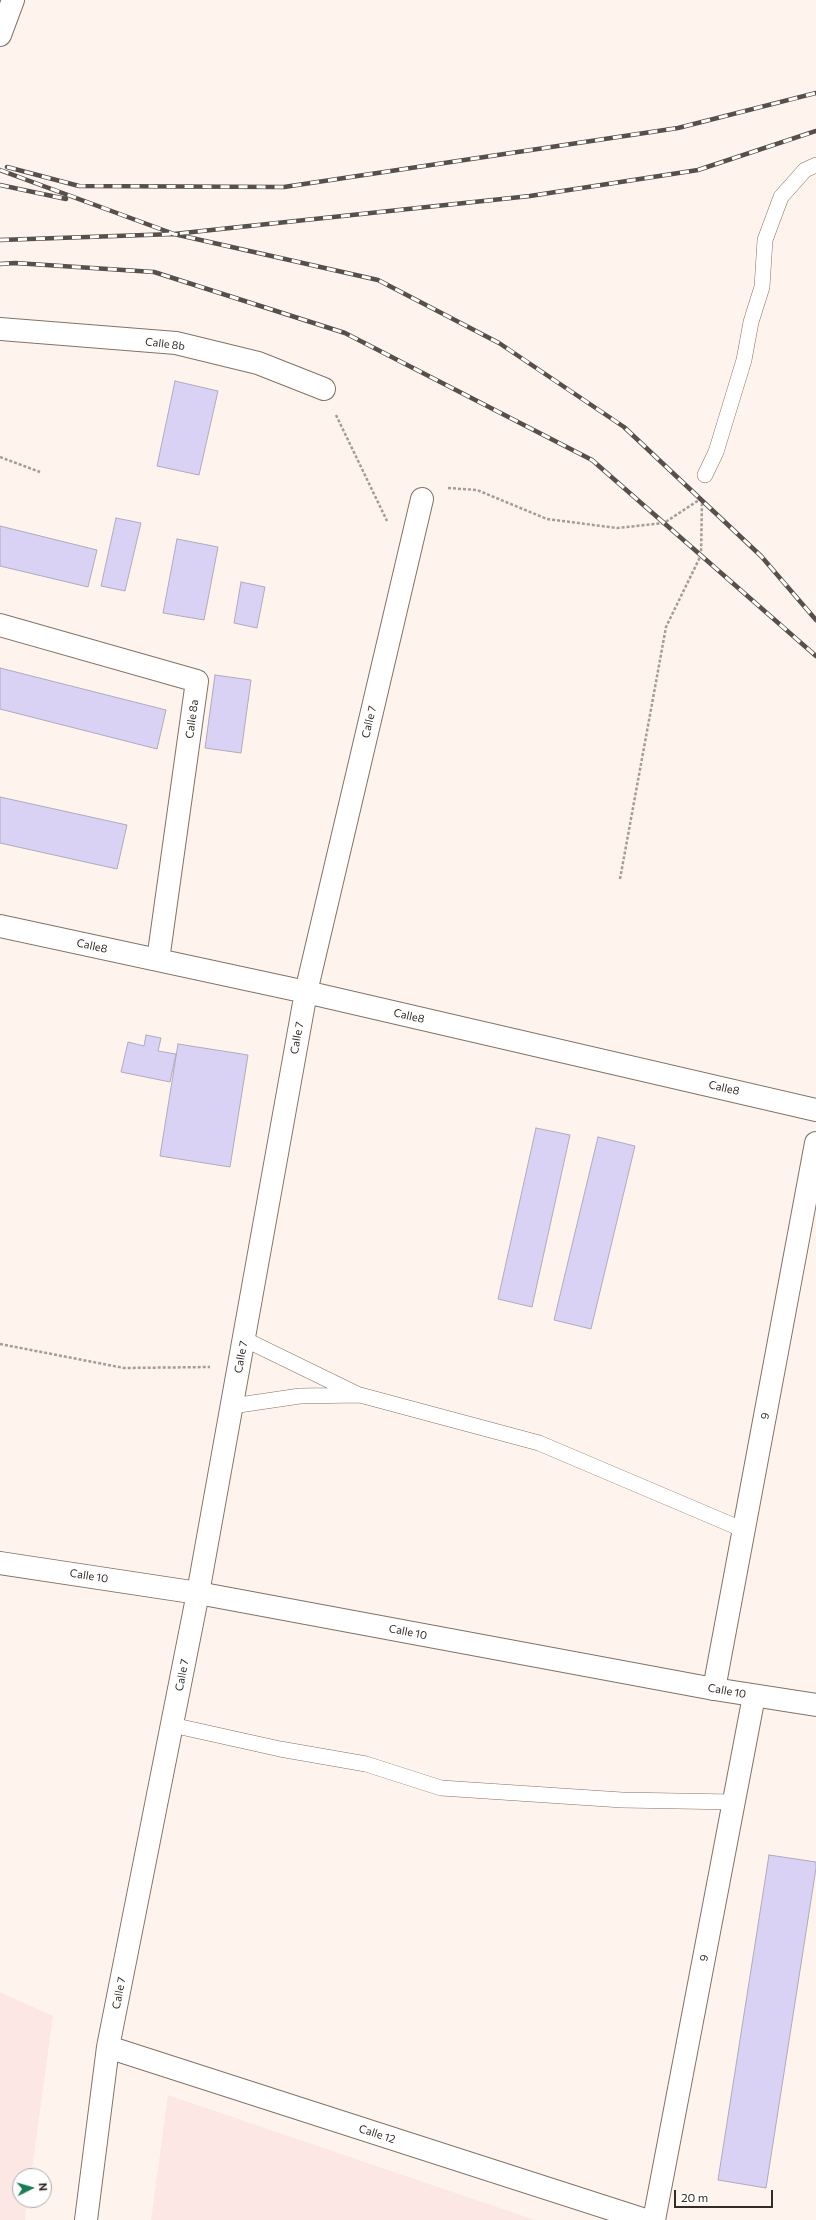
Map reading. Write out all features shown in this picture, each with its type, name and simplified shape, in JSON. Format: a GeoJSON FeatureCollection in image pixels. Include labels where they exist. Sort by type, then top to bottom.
{"type":"FeatureCollection","features":[{"type":"Feature","properties":{"kind":"street"},"geometry":{"type":"LineString","coordinates":[[0,35],[13,0]]}},
{"type":"Feature","properties":{"kind":"street","name":"Calle 8b"},"geometry":{"type":"LineString","coordinates":[[0,330],[176,343],[258,363],[324,389]]}},
{"type":"Feature","properties":{"kind":"street","name":"Calle 7"},"geometry":{"type":"LineString","coordinates":[[86,2220],[108,2047],[198,1593],[306,992],[422,499]]}},
{"type":"Feature","properties":{"kind":"street","name":"Calle 8a"},"geometry":{"type":"LineString","coordinates":[[0,625],[197,681],[158,960]]}},
{"type":"Feature","properties":{"kind":"street","name":"Calle8"},"geometry":{"type":"LineString","coordinates":[[0,926],[306,992],[816,1110]]}},
{"type":"Feature","properties":{"kind":"street","name":"9"},"geometry":{"type":"LineString","coordinates":[[714,1689],[816,1143]]}},
{"type":"Feature","properties":{"kind":"street","name":"Calle 10"},"geometry":{"type":"LineString","coordinates":[[0,1563],[198,1593],[714,1689],[816,1705]]}},
{"type":"Feature","properties":{"kind":"street","name":"9"},"geometry":{"type":"LineString","coordinates":[[654,2220],[754,1696]]}},
{"type":"Feature","properties":{"kind":"street","name":"Calle 12"},"geometry":{"type":"LineString","coordinates":[[108,2047],[645,2220]]}},
{"type":"Feature","properties":{"kind":"lane"},"geometry":{"type":"LineString","coordinates":[[706,475],[716,452],[744,360],[751,322],[762,287],[765,240],[781,197],[805,170],[816,166]]}},
{"type":"Feature","properties":{"kind":"lane"},"geometry":{"type":"LineString","coordinates":[[244,1339],[360,1395],[539,1443],[744,1530]]}},
{"type":"Feature","properties":{"kind":"lane"},"geometry":{"type":"LineString","coordinates":[[232,1406],[300,1396],[360,1395]]}},
{"type":"Feature","properties":{"kind":"lane"},"geometry":{"type":"LineString","coordinates":[[172,1725],[280,1749],[366,1764],[441,1788],[622,1800],[734,1802]]}},
{"type":"Feature","properties":{"kind":"path"},"geometry":{"type":"LineString","coordinates":[[324,389],[360,468],[407,559]]}},
{"type":"Feature","properties":{"kind":"path"},"geometry":{"type":"LineString","coordinates":[[0,456],[40,472]]}},
{"type":"Feature","properties":{"kind":"path"},"geometry":{"type":"LineString","coordinates":[[422,499],[444,488],[477,490],[547,519],[617,528],[664,523],[700,499]]}},
{"type":"Feature","properties":{"kind":"path"},"geometry":{"type":"LineString","coordinates":[[620,879],[666,627],[701,555],[702,492]]}},
{"type":"Feature","properties":{"kind":"path"},"geometry":{"type":"LineString","coordinates":[[0,1344],[124,1368],[239,1366]]}},
{"type":"Feature","properties":{"kind":"shaded area"},"geometry":{"type":"Polygon","coordinates":[[[0,1992],[53,2016],[32,2168],[12,2168],[12,2208],[26,2208],[25,2220],[0,2220],[0,1992]]]}},
{"type":"Feature","properties":{"kind":"shaded area"},"geometry":{"type":"Polygon","coordinates":[[[168,2095],[535,2220],[151,2220],[168,2095]]]}},
{"type":"Feature","properties":{"kind":"building"},"geometry":{"type":"Polygon","coordinates":[[[175,381],[218,391],[199,475],[157,466],[175,381]]]}},
{"type":"Feature","properties":{"kind":"building"},"geometry":{"type":"Polygon","coordinates":[[[116,518],[141,523],[125,591],[101,586],[116,518]]]}},
{"type":"Feature","properties":{"kind":"building"},"geometry":{"type":"Polygon","coordinates":[[[0,526],[97,550],[88,587],[0,566],[0,526]]]}},
{"type":"Feature","properties":{"kind":"building"},"geometry":{"type":"Polygon","coordinates":[[[177,539],[218,547],[204,620],[163,613],[177,539]]]}},
{"type":"Feature","properties":{"kind":"building"},"geometry":{"type":"Polygon","coordinates":[[[241,582],[265,587],[257,628],[234,623],[241,582]]]}},
{"type":"Feature","properties":{"kind":"building"},"geometry":{"type":"Polygon","coordinates":[[[0,668],[166,710],[157,749],[0,709],[0,668]]]}},
{"type":"Feature","properties":{"kind":"building"},"geometry":{"type":"Polygon","coordinates":[[[215,675],[251,680],[241,753],[205,748],[215,675]]]}},
{"type":"Feature","properties":{"kind":"building"},"geometry":{"type":"Polygon","coordinates":[[[0,797],[127,825],[117,869],[0,843],[0,797]]]}},
{"type":"Feature","properties":{"kind":"building"},"geometry":{"type":"Polygon","coordinates":[[[146,1035],[161,1038],[158,1051],[176,1054],[170,1082],[121,1072],[128,1042],[144,1046],[146,1035]]]}},
{"type":"Feature","properties":{"kind":"building"},"geometry":{"type":"Polygon","coordinates":[[[178,1044],[248,1055],[230,1167],[160,1156],[178,1044]]]}},
{"type":"Feature","properties":{"kind":"building"},"geometry":{"type":"Polygon","coordinates":[[[536,1128],[570,1135],[532,1307],[498,1299],[536,1128]]]}},
{"type":"Feature","properties":{"kind":"building"},"geometry":{"type":"Polygon","coordinates":[[[598,1137],[635,1146],[591,1329],[554,1320],[598,1137]]]}},
{"type":"Feature","properties":{"kind":"building"},"geometry":{"type":"Polygon","coordinates":[[[769,1855],[816,1862],[816,1868],[766,2188],[718,2180],[769,1855]]]}},
{"type":"Feature","properties":{"kind":"railway"},"geometry":{"type":"LineString","coordinates":[[7,167],[79,186],[284,187],[678,128],[816,93]]}},
{"type":"Feature","properties":{"kind":"railway"},"geometry":{"type":"LineString","coordinates":[[0,240],[174,234],[530,196],[698,170],[816,131]]}},
{"type":"Feature","properties":{"kind":"railway"},"geometry":{"type":"LineString","coordinates":[[0,170],[174,234],[378,280],[499,343],[624,427],[761,556],[816,620]]}},
{"type":"Feature","properties":{"kind":"railway"},"geometry":{"type":"LineString","coordinates":[[0,185],[66,199]]}},
{"type":"Feature","properties":{"kind":"railway"},"geometry":{"type":"LineString","coordinates":[[0,264],[15,263],[154,272],[345,333],[592,460],[816,656]]}}]}
